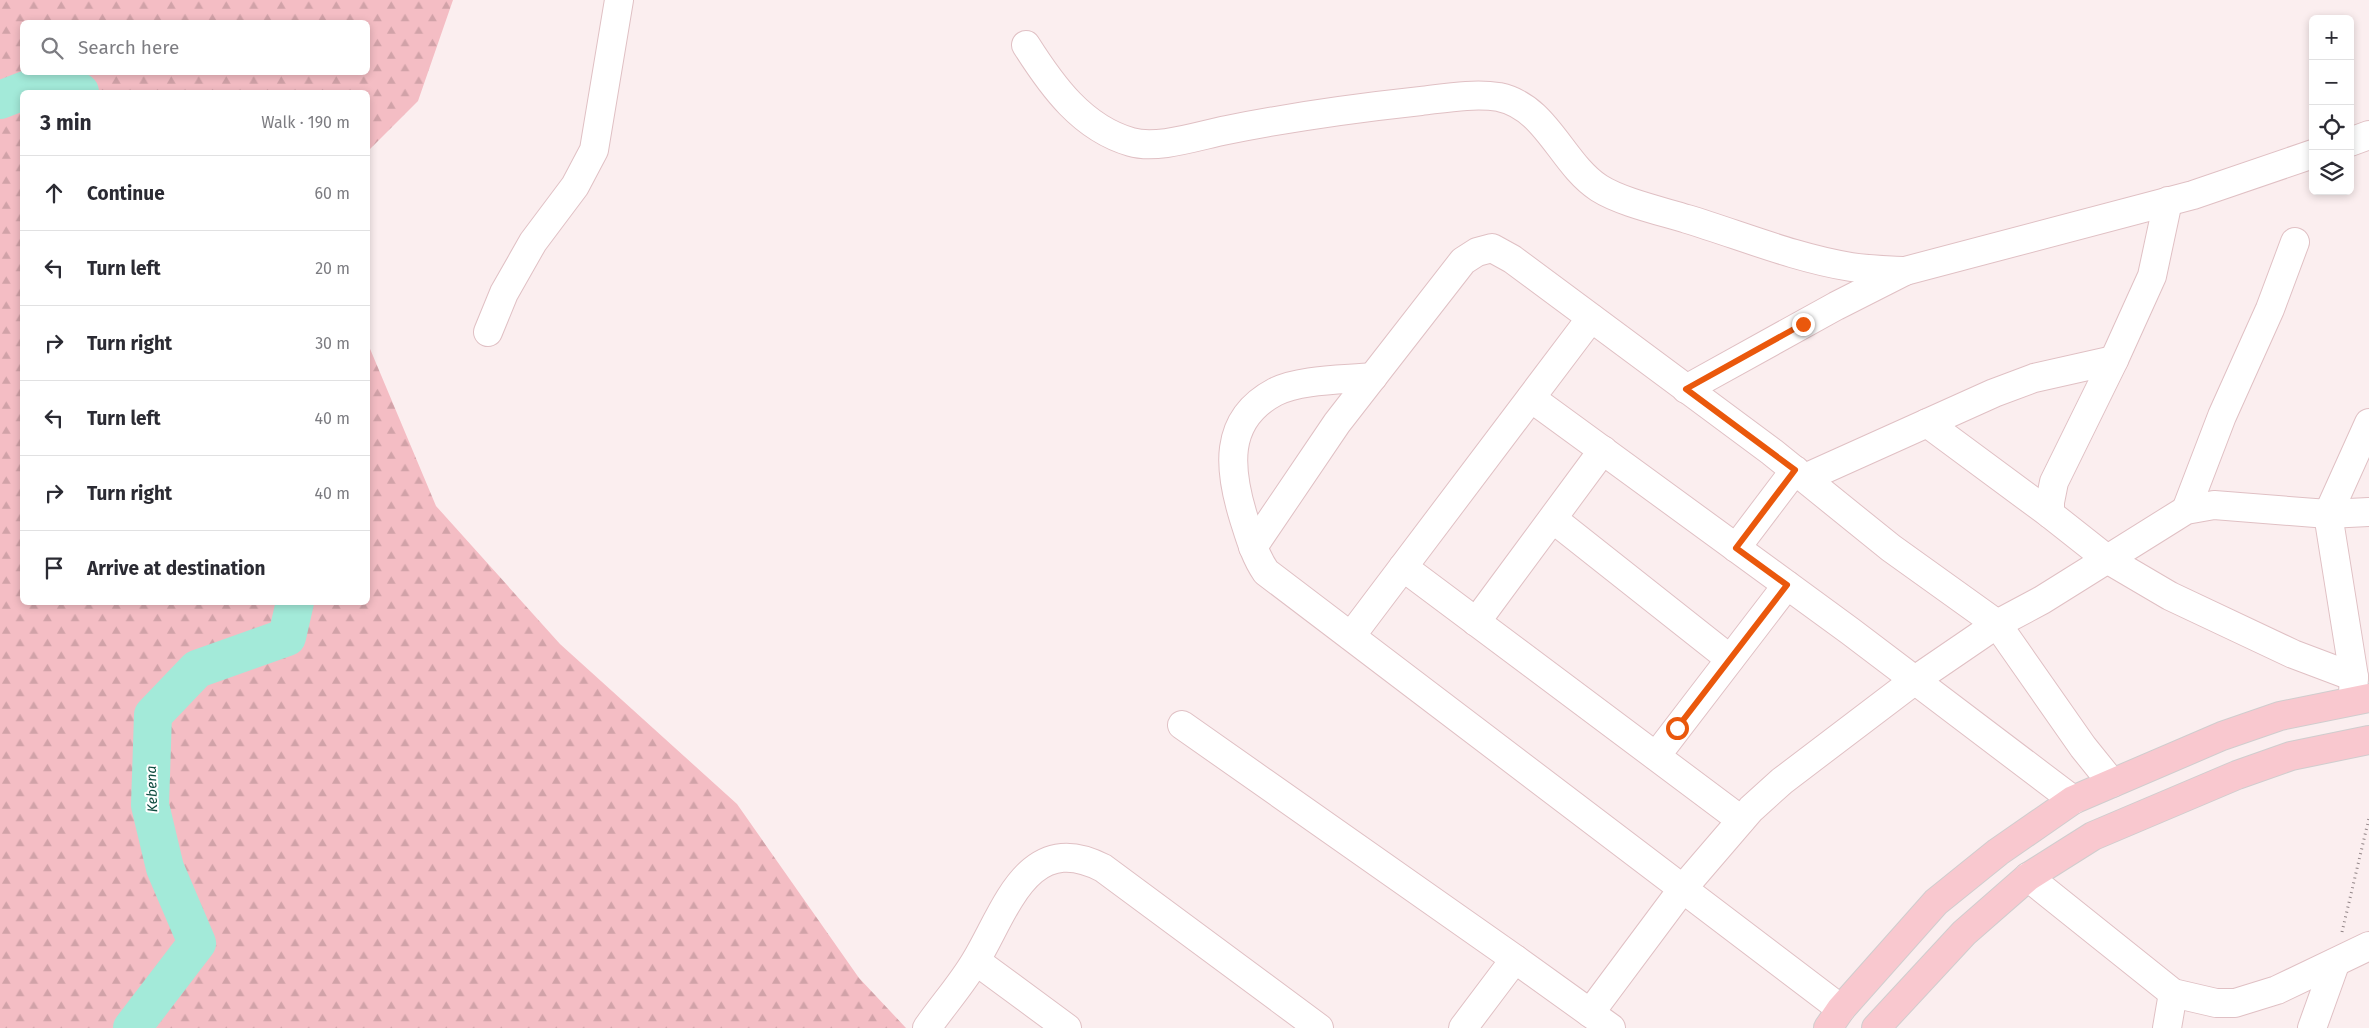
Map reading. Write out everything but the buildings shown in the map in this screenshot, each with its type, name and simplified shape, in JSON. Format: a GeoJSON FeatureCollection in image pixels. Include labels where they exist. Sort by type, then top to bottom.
{"type":"FeatureCollection","features":[{"type":"Feature","properties":{"kind":"main road"},"geometry":{"type":"LineString","coordinates":[[1835,1018],[1936,902],[1998,852],[2073,800],[2222,736],[2358,692]]}},
{"type":"Feature","properties":{"kind":"main road"},"geometry":{"type":"LineString","coordinates":[[1876,1028],[1964,933],[2028,877],[2093,836],[2237,775],[2291,756],[2369,740]]}},
{"type":"Feature","properties":{"kind":"street"},"geometry":{"type":"LineString","coordinates":[[488,332],[504,293],[534,242],[574,186],[594,150],[619,0]]}},
{"type":"Feature","properties":{"kind":"street"},"geometry":{"type":"LineString","coordinates":[[1026,45],[1048,79],[1076,112],[1116,136],[1133,143],[1156,144],[1361,107],[1473,96],[1500,98],[1524,107],[1547,130],[1572,163],[1599,188],[1639,204],[1819,260],[1852,267],[1905,271]]}},
{"type":"Feature","properties":{"kind":"street"},"geometry":{"type":"LineString","coordinates":[[2354,141],[2369,135]]}},
{"type":"Feature","properties":{"kind":"street"},"geometry":{"type":"LineString","coordinates":[[1686,389],[1836,306],[1905,271],[2168,202],[2309,155]]}},
{"type":"Feature","properties":{"kind":"street"},"geometry":{"type":"LineString","coordinates":[[2050,514],[2054,482],[2114,360],[2152,276],[2168,202]]}},
{"type":"Feature","properties":{"kind":"street"},"geometry":{"type":"LineString","coordinates":[[2186,510],[2222,416],[2270,309],[2295,242]]}},
{"type":"Feature","properties":{"kind":"street"},"geometry":{"type":"LineString","coordinates":[[1252,547],[1337,423],[1463,261],[1485,248],[1492,248],[1512,259],[1800,474],[1891,548],[1997,624],[2083,747],[2112,783]]}},
{"type":"Feature","properties":{"kind":"street"},"geometry":{"type":"LineString","coordinates":[[1351,636],[1590,318]]}},
{"type":"Feature","properties":{"kind":"street"},"geometry":{"type":"LineString","coordinates":[[1736,548],[1800,474],[1927,424],[2034,378],[2114,360]]}},
{"type":"Feature","properties":{"kind":"street"},"geometry":{"type":"LineString","coordinates":[[1373,377],[1305,384],[1276,392],[1250,412],[1237,431],[1232,460],[1236,491],[1252,547],[1266,572],[1684,888],[1835,1018]]}},
{"type":"Feature","properties":{"kind":"street"},"geometry":{"type":"LineString","coordinates":[[1531,398],[1787,585],[2073,800]]}},
{"type":"Feature","properties":{"kind":"street"},"geometry":{"type":"LineString","coordinates":[[2358,692],[2328,514],[2369,423]]}},
{"type":"Feature","properties":{"kind":"street"},"geometry":{"type":"LineString","coordinates":[[1927,424],[2050,514],[2107,560],[2170,596],[2293,654],[2358,692]]}},
{"type":"Feature","properties":{"kind":"street"},"geometry":{"type":"LineString","coordinates":[[1476,622],[1603,450]]}},
{"type":"Feature","properties":{"kind":"street"},"geometry":{"type":"LineString","coordinates":[[1182,725],[1600,1020],[1684,888],[1741,820],[1782,782],[1915,680],[1997,624],[2042,600],[2186,510],[2214,505],[2328,514],[2369,512]]}},
{"type":"Feature","properties":{"kind":"street"},"geometry":{"type":"LineString","coordinates":[[1552,519],[1730,659]]}},
{"type":"Feature","properties":{"kind":"street"},"geometry":{"type":"LineString","coordinates":[[1403,567],[1741,820]]}},
{"type":"Feature","properties":{"kind":"street"},"geometry":{"type":"LineString","coordinates":[[1656,756],[1787,585]]}},
{"type":"Feature","properties":{"kind":"street"},"geometry":{"type":"LineString","coordinates":[[927,1028],[976,961],[1004,904],[1019,883],[1042,864],[1066,856],[1087,860],[1103,868],[1319,1028]]}},
{"type":"Feature","properties":{"kind":"street"},"geometry":{"type":"LineString","coordinates":[[2028,877],[2173,993],[2216,1003],[2235,1003],[2277,990],[2335,964],[2369,946]]}},
{"type":"Feature","properties":{"kind":"street"},"geometry":{"type":"LineString","coordinates":[[1463,1028],[1515,959]]}},
{"type":"Feature","properties":{"kind":"street"},"geometry":{"type":"LineString","coordinates":[[976,961],[1067,1028]]}},
{"type":"Feature","properties":{"kind":"street"},"geometry":{"type":"LineString","coordinates":[[2312,1028],[2335,964]]}},
{"type":"Feature","properties":{"kind":"street"},"geometry":{"type":"LineString","coordinates":[[2167,1028],[2173,993]]}},
{"type":"Feature","properties":{"kind":"path"},"geometry":{"type":"LineString","coordinates":[[2335,964],[2369,818]]}},
{"type":"Feature","properties":{"kind":"green space"},"geometry":{"type":"Polygon","coordinates":[[[0,0],[453,0],[418,101],[370,149],[370,90],[20,90],[20,605],[370,605],[370,349],[436,506],[560,644],[737,804],[859,978],[906,1028],[0,1028],[0,0]]]}},
{"type":"Feature","properties":{"kind":"waterway","name":"Kebena"},"geometry":{"type":"LineString","coordinates":[[26,90],[54,79],[76,90]]}},
{"type":"Feature","properties":{"kind":"waterway","name":"Kebena"},"geometry":{"type":"LineString","coordinates":[[0,100],[20,92]]}},
{"type":"Feature","properties":{"kind":"waterway","name":"Kebena"},"geometry":{"type":"LineString","coordinates":[[132,1028],[197,943],[165,868],[150,805],[153,715],[197,669],[287,637],[294,605]]}},
{"type":"Feature","properties":{"kind":"route"},"geometry":{"type":"LineString","coordinates":[[1677,728],[1787,585],[1736,548],[1795,470],[1686,389],[1803,324]]}}]}
